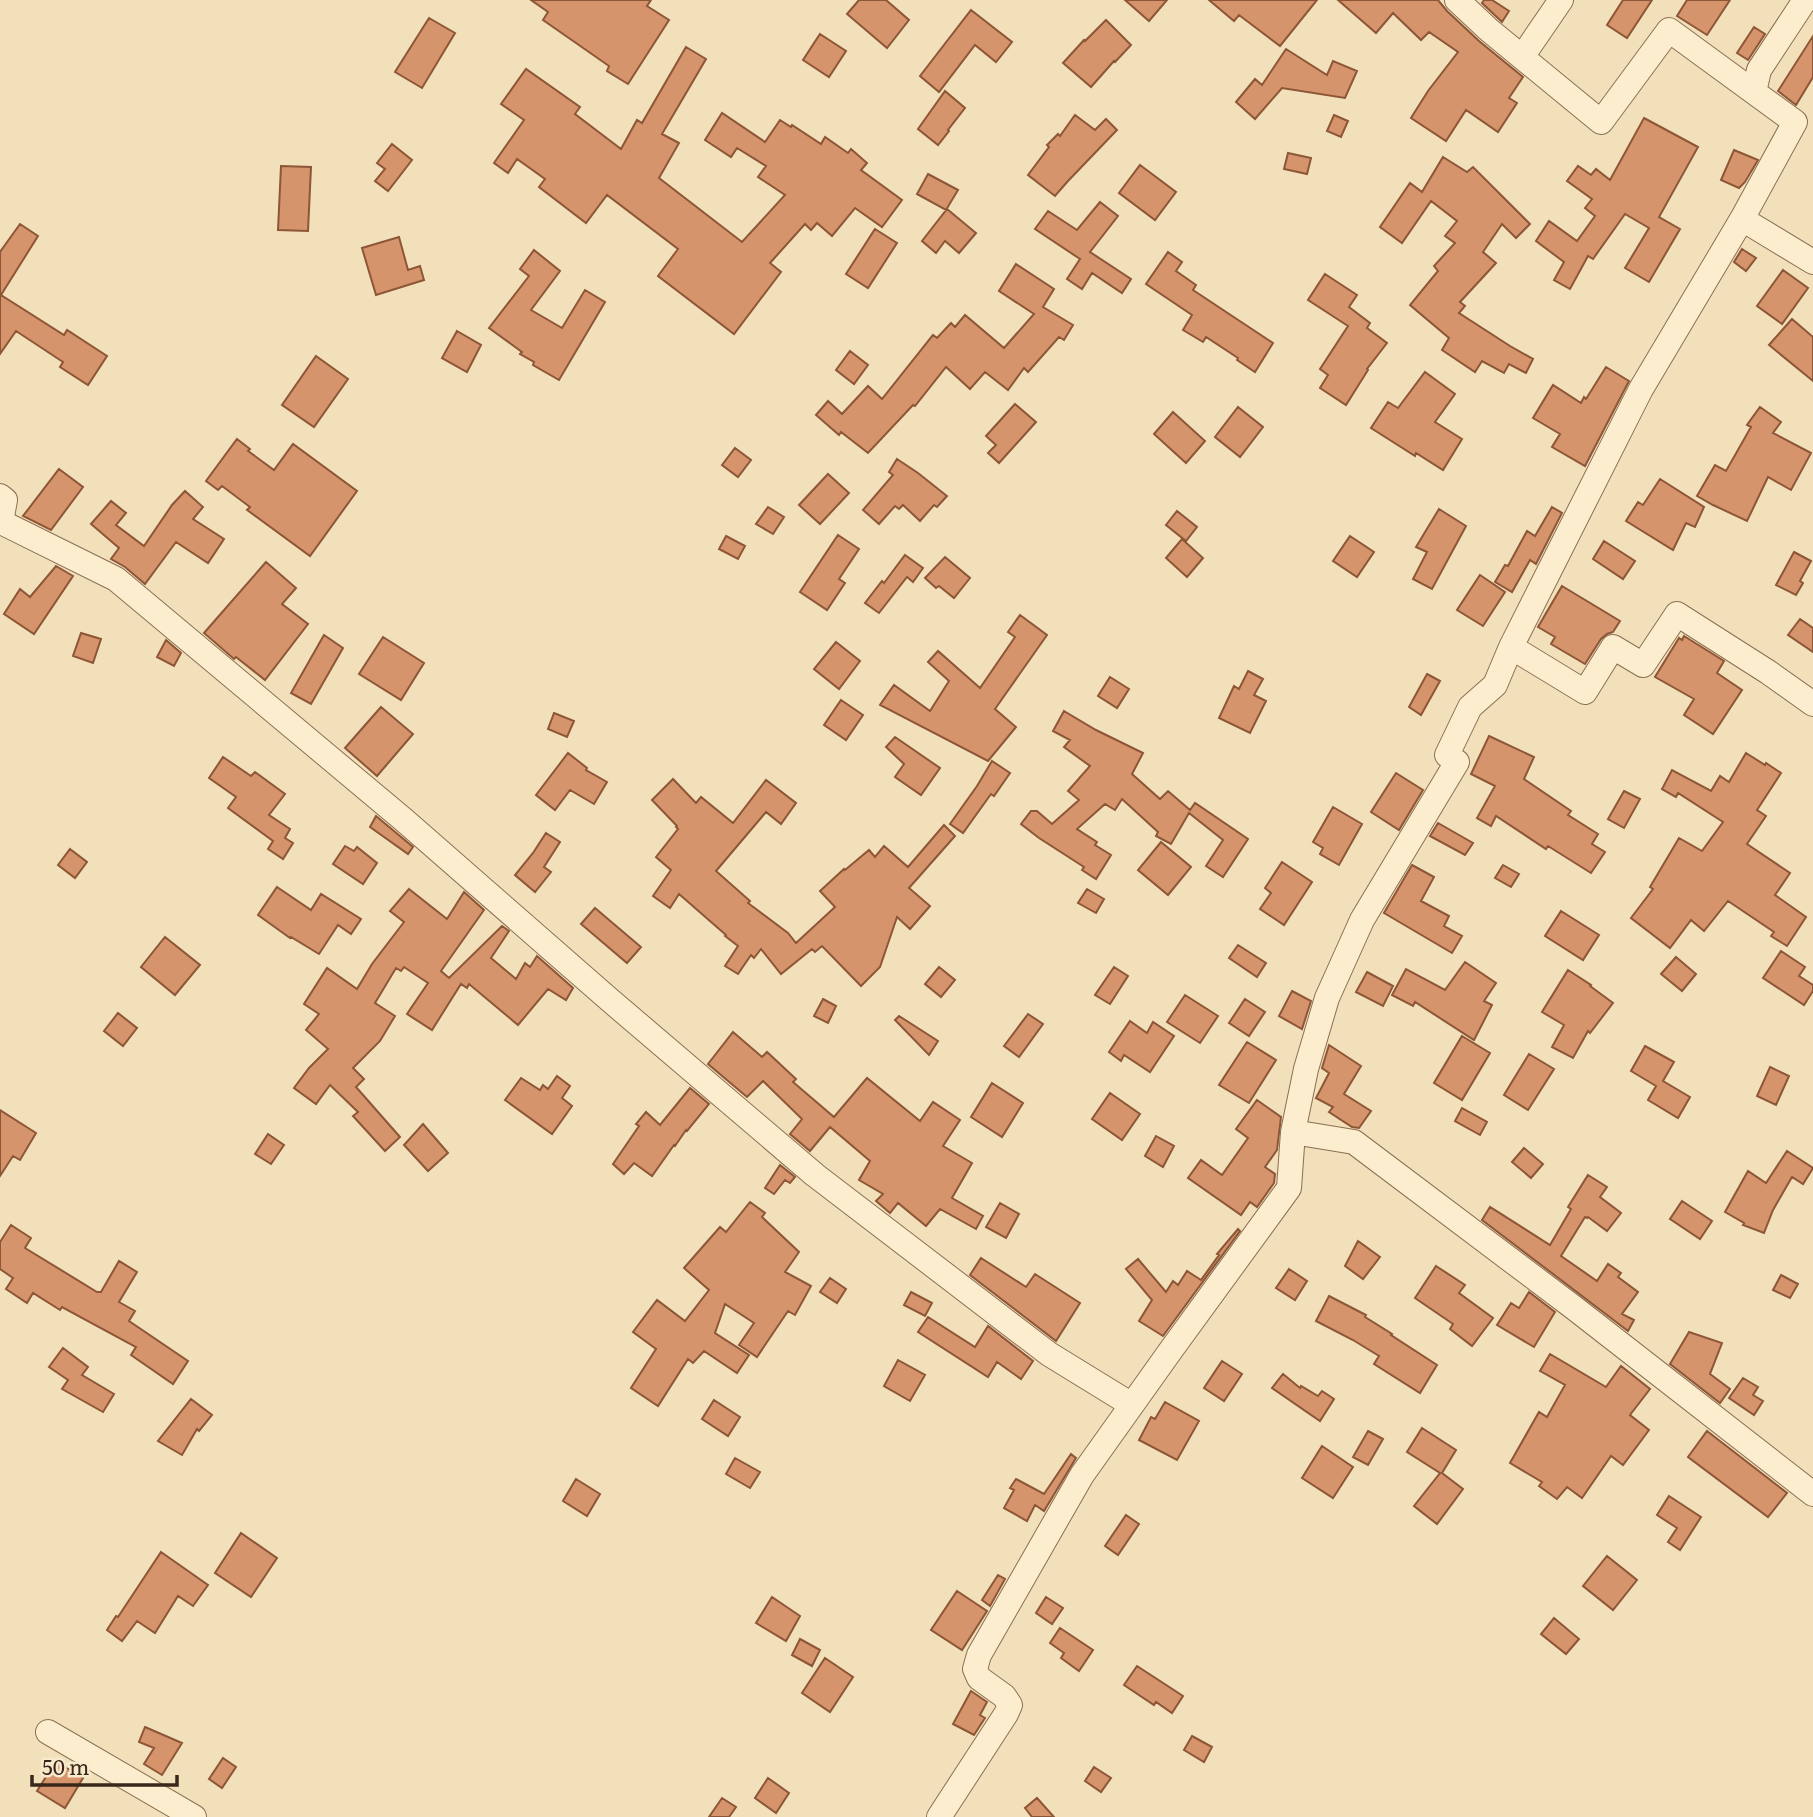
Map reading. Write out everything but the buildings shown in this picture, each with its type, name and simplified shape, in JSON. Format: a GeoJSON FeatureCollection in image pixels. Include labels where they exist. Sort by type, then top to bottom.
{"type":"FeatureCollection","features":[{"type":"Feature","properties":{"kind":"street"},"geometry":{"type":"LineString","coordinates":[[939,1817],[1010,1705],[1004,1696],[979,1678],[975,1669],[979,1655],[1082,1475],[1289,1188],[1293,1132],[1306,1069],[1327,998],[1362,920],[1457,762],[1447,755],[1470,707],[1495,685],[1511,647],[1641,389],[1742,219],[1795,122],[1669,30],[1601,122],[1457,0]]}},
{"type":"Feature","properties":{"kind":"street"},"geometry":{"type":"LineString","coordinates":[[1522,57],[1562,0]]}},
{"type":"Feature","properties":{"kind":"street"},"geometry":{"type":"LineString","coordinates":[[1754,92],[1759,70],[1805,0]]}},
{"type":"Feature","properties":{"kind":"street"},"geometry":{"type":"LineString","coordinates":[[1742,219],[1813,262]]}},
{"type":"Feature","properties":{"kind":"street"},"geometry":{"type":"LineString","coordinates":[[0,496],[5,500],[1,522],[116,579],[404,820],[815,1175],[1049,1354],[1132,1405]]}},
{"type":"Feature","properties":{"kind":"street"},"geometry":{"type":"LineString","coordinates":[[1511,647],[1585,692],[1613,647],[1643,666],[1677,614],[1813,704]]}},
{"type":"Feature","properties":{"kind":"street"},"geometry":{"type":"LineString","coordinates":[[1293,1132],[1354,1142],[1584,1315],[1813,1494]]}},
{"type":"Feature","properties":{"kind":"street"},"geometry":{"type":"LineString","coordinates":[[48,1732],[194,1817]]}}]}
